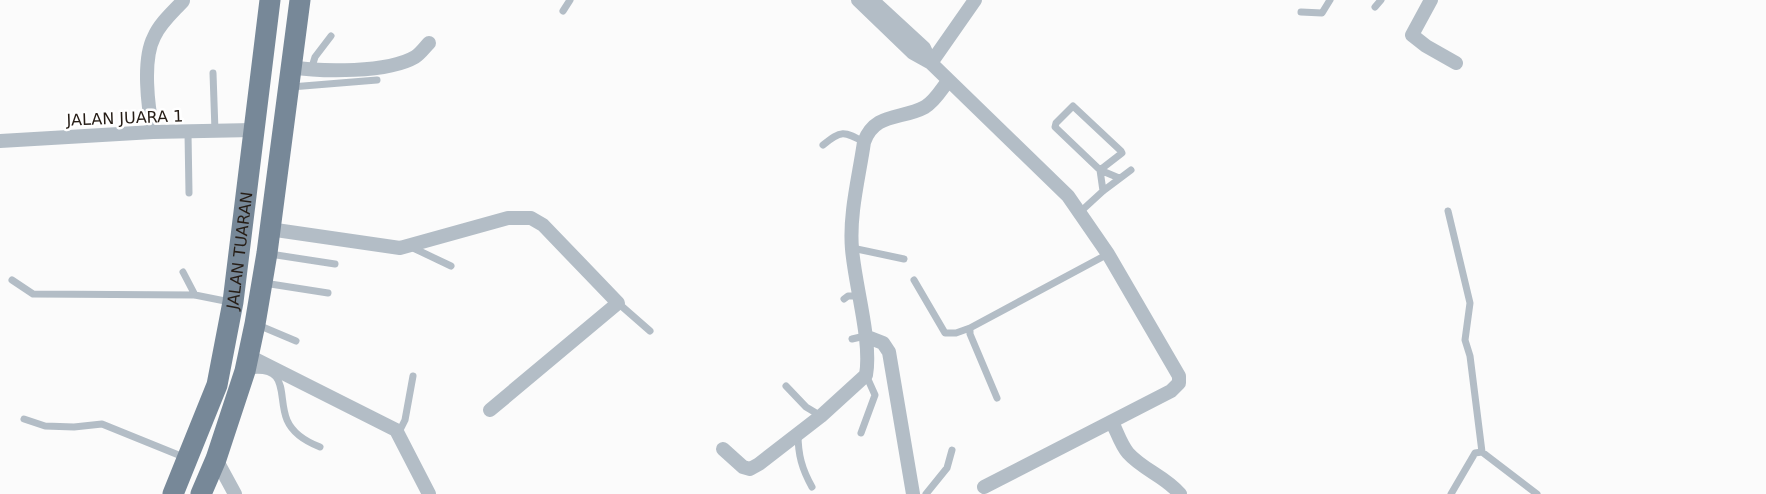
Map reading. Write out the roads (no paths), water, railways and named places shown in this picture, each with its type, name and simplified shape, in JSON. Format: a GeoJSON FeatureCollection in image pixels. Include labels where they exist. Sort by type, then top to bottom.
{"type":"FeatureCollection","features":[{"type":"Feature","properties":{"kind":"main road","name":"JALAN TUARAN"},"geometry":{"type":"LineString","coordinates":[[173,494],[217,385],[233,302],[252,130],[270,0]]}},
{"type":"Feature","properties":{"kind":"main road","name":"JALAN TUARAN"},"geometry":{"type":"LineString","coordinates":[[201,494],[216,459],[247,364],[268,253],[269,229],[294,80],[300,0]]}},
{"type":"Feature","properties":{"kind":"main road"},"geometry":{"type":"LineString","coordinates":[[259,89],[294,80]]}},
{"type":"Feature","properties":{"kind":"street"},"geometry":{"type":"LineString","coordinates":[[858,0],[913,53],[931,63],[1068,196],[1108,254],[1178,376],[1179,383],[1170,391],[984,487]]}},
{"type":"Feature","properties":{"kind":"street"},"geometry":{"type":"LineString","coordinates":[[872,0],[924,48],[931,63]]}},
{"type":"Feature","properties":{"kind":"street"},"geometry":{"type":"LineString","coordinates":[[931,63],[975,0]]}},
{"type":"Feature","properties":{"kind":"street"},"geometry":{"type":"LineString","coordinates":[[1431,0],[1412,35],[1456,64]]}},
{"type":"Feature","properties":{"kind":"street"},"geometry":{"type":"LineString","coordinates":[[153,132],[149,113],[148,52],[154,36],[183,1]]}},
{"type":"Feature","properties":{"kind":"street"},"geometry":{"type":"LineString","coordinates":[[294,80],[392,64],[416,57],[429,43]]}},
{"type":"Feature","properties":{"kind":"street"},"geometry":{"type":"LineString","coordinates":[[724,449],[742,467],[750,469],[821,416],[866,375],[850,297],[851,227],[864,142],[868,132],[877,122],[924,107],[934,99],[948,81]]}},
{"type":"Feature","properties":{"kind":"street","name":"JALAN JUARA 1"},"geometry":{"type":"LineString","coordinates":[[0,141],[153,132],[252,130]]}},
{"type":"Feature","properties":{"kind":"street"},"geometry":{"type":"LineString","coordinates":[[269,229],[380,246],[410,247],[508,218],[532,218],[543,225],[618,303],[490,410]]}},
{"type":"Feature","properties":{"kind":"street"},"geometry":{"type":"LineString","coordinates":[[859,338],[883,343],[888,352],[913,494]]}},
{"type":"Feature","properties":{"kind":"street"},"geometry":{"type":"LineString","coordinates":[[247,364],[403,429],[429,494]]}},
{"type":"Feature","properties":{"kind":"street"},"geometry":{"type":"LineString","coordinates":[[1112,422],[1127,452],[1140,464],[1158,474],[1180,494]]}},
{"type":"Feature","properties":{"kind":"street"},"geometry":{"type":"LineString","coordinates":[[216,459],[235,494]]}},
{"type":"Feature","properties":{"kind":"lane"},"geometry":{"type":"LineString","coordinates":[[563,11],[570,0]]}},
{"type":"Feature","properties":{"kind":"lane"},"geometry":{"type":"LineString","coordinates":[[1301,12],[1322,13],[1330,0]]}},
{"type":"Feature","properties":{"kind":"lane"},"geometry":{"type":"LineString","coordinates":[[1375,8],[1381,0]]}},
{"type":"Feature","properties":{"kind":"lane"},"geometry":{"type":"LineString","coordinates":[[331,36],[294,80],[315,87],[377,80]]}},
{"type":"Feature","properties":{"kind":"lane"},"geometry":{"type":"LineString","coordinates":[[213,73],[215,131]]}},
{"type":"Feature","properties":{"kind":"lane"},"geometry":{"type":"LineString","coordinates":[[1100,170],[1122,153],[1073,106],[1054,127],[1100,170],[1119,178]]}},
{"type":"Feature","properties":{"kind":"lane"},"geometry":{"type":"LineString","coordinates":[[188,132],[188,193]]}},
{"type":"Feature","properties":{"kind":"lane"},"geometry":{"type":"LineString","coordinates":[[823,145],[837,134],[848,134],[864,142]]}},
{"type":"Feature","properties":{"kind":"lane"},"geometry":{"type":"LineString","coordinates":[[1100,170],[1103,191]]}},
{"type":"Feature","properties":{"kind":"lane"},"geometry":{"type":"LineString","coordinates":[[1079,213],[1103,191],[1131,170]]}},
{"type":"Feature","properties":{"kind":"lane"},"geometry":{"type":"LineString","coordinates":[[1448,212],[1470,303],[1465,340],[1470,356],[1482,452]]}},
{"type":"Feature","properties":{"kind":"lane"},"geometry":{"type":"LineString","coordinates":[[410,247],[451,266]]}},
{"type":"Feature","properties":{"kind":"lane"},"geometry":{"type":"LineString","coordinates":[[852,248],[904,259]]}},
{"type":"Feature","properties":{"kind":"lane"},"geometry":{"type":"LineString","coordinates":[[268,253],[335,264]]}},
{"type":"Feature","properties":{"kind":"lane"},"geometry":{"type":"LineString","coordinates":[[914,280],[945,333],[956,334],[1108,254]]}},
{"type":"Feature","properties":{"kind":"lane"},"geometry":{"type":"LineString","coordinates":[[183,272],[195,295]]}},
{"type":"Feature","properties":{"kind":"lane"},"geometry":{"type":"LineString","coordinates":[[12,280],[33,294],[195,295],[233,302]]}},
{"type":"Feature","properties":{"kind":"lane"},"geometry":{"type":"LineString","coordinates":[[263,283],[328,293]]}},
{"type":"Feature","properties":{"kind":"lane"},"geometry":{"type":"LineString","coordinates":[[618,303],[650,331]]}},
{"type":"Feature","properties":{"kind":"lane"},"geometry":{"type":"LineString","coordinates":[[255,324],[296,341]]}},
{"type":"Feature","properties":{"kind":"lane"},"geometry":{"type":"LineString","coordinates":[[970,328],[970,334],[996,398]]}},
{"type":"Feature","properties":{"kind":"lane"},"geometry":{"type":"LineString","coordinates":[[247,364],[276,376],[283,392],[284,410],[288,422],[306,442],[320,447]]}},
{"type":"Feature","properties":{"kind":"lane"},"geometry":{"type":"LineString","coordinates":[[861,433],[875,395],[866,375]]}},
{"type":"Feature","properties":{"kind":"lane"},"geometry":{"type":"LineString","coordinates":[[403,429],[413,376]]}},
{"type":"Feature","properties":{"kind":"lane"},"geometry":{"type":"LineString","coordinates":[[786,386],[806,407],[821,416]]}},
{"type":"Feature","properties":{"kind":"lane"},"geometry":{"type":"LineString","coordinates":[[24,419],[45,426],[74,427],[102,424],[188,459]]}},
{"type":"Feature","properties":{"kind":"lane"},"geometry":{"type":"LineString","coordinates":[[798,434],[798,450],[802,468],[812,487]]}},
{"type":"Feature","properties":{"kind":"lane"},"geometry":{"type":"LineString","coordinates":[[926,494],[947,468],[952,450]]}},
{"type":"Feature","properties":{"kind":"lane"},"geometry":{"type":"LineString","coordinates":[[1450,494],[1474,453],[1482,452],[1537,494]]}}]}
